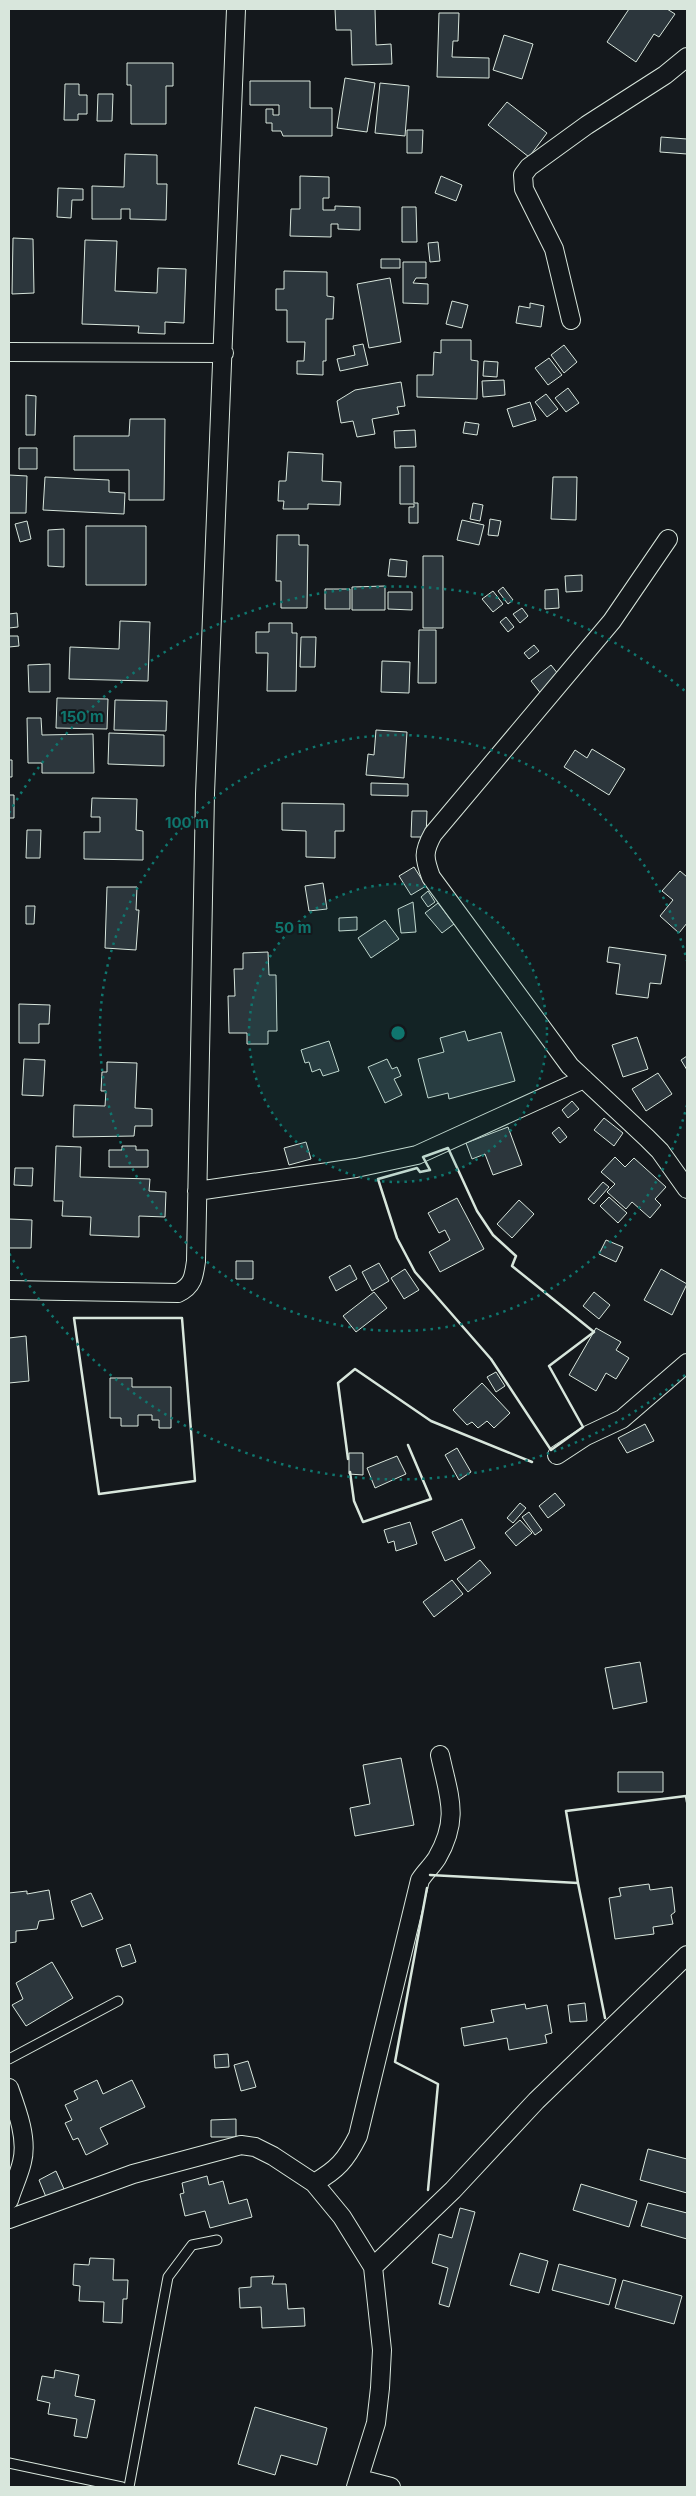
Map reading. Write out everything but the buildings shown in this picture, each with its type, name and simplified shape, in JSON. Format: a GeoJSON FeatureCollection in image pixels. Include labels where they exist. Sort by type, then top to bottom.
{"type":"FeatureCollection","features":[{"type":"Feature","properties":{"kind":"street"},"geometry":{"type":"LineString","coordinates":[[9,1290],[178,1293],[187,1289],[193,1280],[196,1261],[205,794],[224,354],[236,9]]}},
{"type":"Feature","properties":{"kind":"street"},"geometry":{"type":"LineString","coordinates":[[571,320],[554,249],[524,188],[523,175],[529,167],[665,75],[687,56]]}},
{"type":"Feature","properties":{"kind":"street"},"geometry":{"type":"LineString","coordinates":[[9,352],[224,354]]}},
{"type":"Feature","properties":{"kind":"street"},"geometry":{"type":"LineString","coordinates":[[668,539],[612,621],[433,834],[425,848],[426,862],[431,877],[570,1066],[660,1151],[687,1190]]}},
{"type":"Feature","properties":{"kind":"street"},"geometry":{"type":"LineString","coordinates":[[197,1191],[356,1168],[416,1155],[584,1079]]}},
{"type":"Feature","properties":{"kind":"street"},"geometry":{"type":"LineString","coordinates":[[557,1454],[586,1436],[622,1419],[687,1363]]}},
{"type":"Feature","properties":{"kind":"street"},"geometry":{"type":"LineString","coordinates":[[314,2183],[331,2173],[347,2158],[358,2136],[420,1880],[426,1869],[435,1860],[450,1831],[452,1812],[440,1755]]}},
{"type":"Feature","properties":{"kind":"street"},"geometry":{"type":"LineString","coordinates":[[373,2267],[453,2190],[536,2101],[687,1955]]}},
{"type":"Feature","properties":{"kind":"street"},"geometry":{"type":"LineString","coordinates":[[9,2088],[22,2131],[24,2149],[22,2162],[9,2200]]}},
{"type":"Feature","properties":{"kind":"street"},"geometry":{"type":"LineString","coordinates":[[9,2219],[133,2174],[241,2145],[255,2147],[273,2156],[314,2183],[342,2217],[373,2267],[382,2350],[380,2388],[376,2423],[358,2483],[391,2487]]}},
{"type":"Feature","properties":{"kind":"lane"},"geometry":{"type":"LineString","coordinates":[[9,2059],[118,2001]]}},
{"type":"Feature","properties":{"kind":"lane"},"geometry":{"type":"LineString","coordinates":[[129,2487],[168,2277],[192,2245],[217,2240]]}},
{"type":"Feature","properties":{"kind":"lane"},"geometry":{"type":"LineString","coordinates":[[9,2463],[122,2487]]}},
{"type":"Feature","properties":{"kind":"wall"},"geometry":{"type":"LineString","coordinates":[[448,1148],[477,1211],[493,1235],[516,1256],[512,1266],[594,1332],[549,1366],[583,1427],[551,1450],[491,1359],[415,1272],[397,1238],[378,1179],[417,1168],[420,1172],[430,1170],[423,1157],[448,1148]]}},
{"type":"Feature","properties":{"kind":"wall"},"geometry":{"type":"LineString","coordinates":[[74,1318],[182,1318],[195,1481],[99,1494],[74,1318]]}},
{"type":"Feature","properties":{"kind":"wall"},"geometry":{"type":"LineString","coordinates":[[348,1459],[338,1383],[355,1369],[431,1421],[532,1462]]}},
{"type":"Feature","properties":{"kind":"wall"},"geometry":{"type":"LineString","coordinates":[[350,1472],[354,1501],[363,1522],[431,1499],[408,1445]]}},
{"type":"Feature","properties":{"kind":"wall"},"geometry":{"type":"LineString","coordinates":[[578,1883],[566,1811],[686,1796],[687,1802]]}},
{"type":"Feature","properties":{"kind":"wall"},"geometry":{"type":"LineString","coordinates":[[430,1875],[578,1883],[605,2018]]}},
{"type":"Feature","properties":{"kind":"wall"},"geometry":{"type":"LineString","coordinates":[[427,1888],[395,2062],[438,2084],[428,2190]]}}]}
